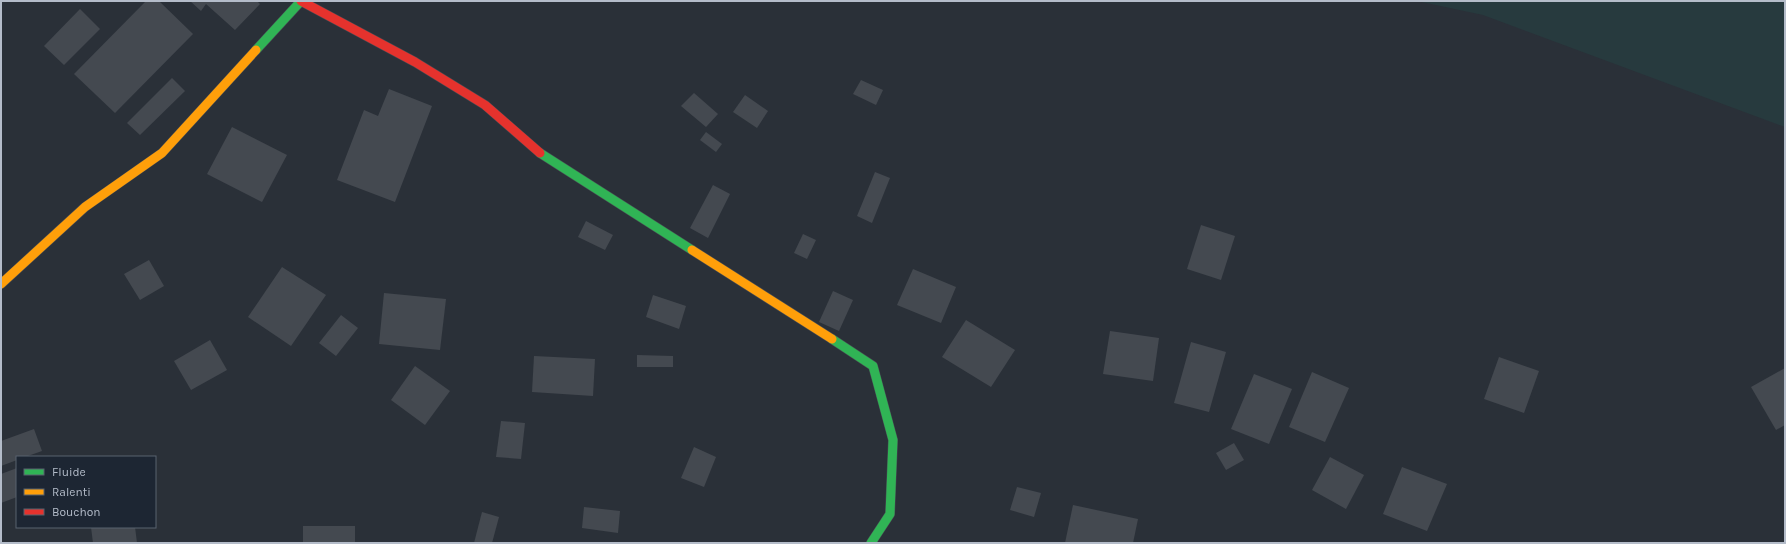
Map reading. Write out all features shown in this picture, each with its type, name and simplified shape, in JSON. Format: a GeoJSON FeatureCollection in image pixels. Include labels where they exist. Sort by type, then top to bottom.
{"type":"FeatureCollection","features":[{"type":"Feature","properties":{"kind":"street"},"geometry":{"type":"LineString","coordinates":[[1,284],[85,207],[162,153],[301,1],[415,62],[485,105],[543,155],[873,366],[893,440],[890,514],[871,543]]}},
{"type":"Feature","properties":{"kind":"green space"},"geometry":{"type":"Polygon","coordinates":[[[1417,1],[1785,1],[1785,127],[1483,15],[1417,1]]]}},
{"type":"Feature","properties":{"kind":"building"},"geometry":{"type":"Polygon","coordinates":[[[146,1],[159,1],[193,34],[115,113],[74,74],[146,1]]]}},
{"type":"Feature","properties":{"kind":"building"},"geometry":{"type":"Polygon","coordinates":[[[190,1],[257,1],[260,4],[235,30],[206,4],[201,11],[190,1]]]}},
{"type":"Feature","properties":{"kind":"building"},"geometry":{"type":"Polygon","coordinates":[[[80,9],[100,29],[64,65],[44,46],[80,9]]]}},
{"type":"Feature","properties":{"kind":"building"},"geometry":{"type":"Polygon","coordinates":[[[172,78],[185,91],[140,135],[127,123],[172,78]]]}},
{"type":"Feature","properties":{"kind":"building"},"geometry":{"type":"Polygon","coordinates":[[[861,80],[883,90],[876,105],[853,94],[861,80]]]}},
{"type":"Feature","properties":{"kind":"building"},"geometry":{"type":"Polygon","coordinates":[[[389,89],[432,106],[395,202],[337,180],[364,110],[378,116],[389,89]]]}},
{"type":"Feature","properties":{"kind":"building"},"geometry":{"type":"Polygon","coordinates":[[[694,93],[718,114],[706,127],[681,106],[694,93]]]}},
{"type":"Feature","properties":{"kind":"building"},"geometry":{"type":"Polygon","coordinates":[[[745,95],[768,111],[757,128],[733,112],[745,95]]]}},
{"type":"Feature","properties":{"kind":"building"},"geometry":{"type":"Polygon","coordinates":[[[232,127],[287,155],[262,202],[207,174],[232,127]]]}},
{"type":"Feature","properties":{"kind":"building"},"geometry":{"type":"Polygon","coordinates":[[[706,132],[722,144],[716,152],[700,140],[706,132]]]}},
{"type":"Feature","properties":{"kind":"building"},"geometry":{"type":"Polygon","coordinates":[[[875,172],[890,178],[872,223],[857,216],[875,172]]]}},
{"type":"Feature","properties":{"kind":"building"},"geometry":{"type":"Polygon","coordinates":[[[713,185],[730,194],[708,238],[690,228],[713,185]]]}},
{"type":"Feature","properties":{"kind":"building"},"geometry":{"type":"Polygon","coordinates":[[[586,221],[613,235],[605,250],[578,237],[586,221]]]}},
{"type":"Feature","properties":{"kind":"building"},"geometry":{"type":"Polygon","coordinates":[[[1201,225],[1235,236],[1221,280],[1187,269],[1201,225]]]}},
{"type":"Feature","properties":{"kind":"building"},"geometry":{"type":"Polygon","coordinates":[[[803,234],[816,240],[807,259],[794,253],[803,234]]]}},
{"type":"Feature","properties":{"kind":"building"},"geometry":{"type":"Polygon","coordinates":[[[149,260],[164,286],[140,300],[124,274],[149,260]]]}},
{"type":"Feature","properties":{"kind":"building"},"geometry":{"type":"Polygon","coordinates":[[[282,267],[326,295],[291,346],[248,317],[282,267]]]}},
{"type":"Feature","properties":{"kind":"building"},"geometry":{"type":"Polygon","coordinates":[[[913,269],[956,287],[941,323],[897,305],[913,269]]]}},
{"type":"Feature","properties":{"kind":"building"},"geometry":{"type":"Polygon","coordinates":[[[833,291],[853,300],[839,331],[819,322],[833,291]]]}},
{"type":"Feature","properties":{"kind":"building"},"geometry":{"type":"Polygon","coordinates":[[[384,293],[446,299],[440,350],[379,344],[384,293]]]}},
{"type":"Feature","properties":{"kind":"building"},"geometry":{"type":"Polygon","coordinates":[[[653,295],[686,306],[679,329],[646,317],[653,295]]]}},
{"type":"Feature","properties":{"kind":"building"},"geometry":{"type":"Polygon","coordinates":[[[341,315],[358,328],[336,356],[319,343],[341,315]]]}},
{"type":"Feature","properties":{"kind":"building"},"geometry":{"type":"Polygon","coordinates":[[[966,320],[1015,350],[991,387],[942,357],[966,320]]]}},
{"type":"Feature","properties":{"kind":"building"},"geometry":{"type":"Polygon","coordinates":[[[1110,331],[1159,338],[1153,381],[1103,374],[1110,331]]]}},
{"type":"Feature","properties":{"kind":"building"},"geometry":{"type":"Polygon","coordinates":[[[210,340],[227,370],[191,390],[174,361],[210,340]]]}},
{"type":"Feature","properties":{"kind":"building"},"geometry":{"type":"Polygon","coordinates":[[[1191,342],[1226,352],[1209,412],[1174,403],[1191,342]]]}},
{"type":"Feature","properties":{"kind":"building"},"geometry":{"type":"Polygon","coordinates":[[[637,355],[673,356],[673,367],[637,367],[637,355]]]}},
{"type":"Feature","properties":{"kind":"building"},"geometry":{"type":"Polygon","coordinates":[[[534,356],[595,359],[593,396],[532,392],[534,356]]]}},
{"type":"Feature","properties":{"kind":"building"},"geometry":{"type":"Polygon","coordinates":[[[1499,357],[1539,371],[1524,413],[1484,399],[1499,357]]]}},
{"type":"Feature","properties":{"kind":"building"},"geometry":{"type":"Polygon","coordinates":[[[415,366],[450,391],[425,425],[391,400],[415,366]]]}},
{"type":"Feature","properties":{"kind":"building"},"geometry":{"type":"Polygon","coordinates":[[[1785,368],[1785,425],[1776,430],[1751,387],[1785,368]]]}},
{"type":"Feature","properties":{"kind":"building"},"geometry":{"type":"Polygon","coordinates":[[[1312,372],[1349,388],[1325,442],[1289,427],[1312,372]]]}},
{"type":"Feature","properties":{"kind":"building"},"geometry":{"type":"Polygon","coordinates":[[[1254,374],[1292,389],[1269,444],[1231,429],[1254,374]]]}},
{"type":"Feature","properties":{"kind":"building"},"geometry":{"type":"Polygon","coordinates":[[[501,421],[525,423],[521,459],[496,457],[501,421]]]}},
{"type":"Feature","properties":{"kind":"building"},"geometry":{"type":"Polygon","coordinates":[[[34,429],[42,451],[28,456],[16,456],[16,460],[1,466],[1,441],[34,429]]]}},
{"type":"Feature","properties":{"kind":"building"},"geometry":{"type":"Polygon","coordinates":[[[1234,443],[1244,460],[1226,470],[1216,453],[1234,443]]]}},
{"type":"Feature","properties":{"kind":"building"},"geometry":{"type":"Polygon","coordinates":[[[694,447],[716,457],[704,487],[681,478],[694,447]]]}},
{"type":"Feature","properties":{"kind":"building"},"geometry":{"type":"Polygon","coordinates":[[[1330,457],[1364,475],[1346,509],[1312,490],[1330,457]]]}},
{"type":"Feature","properties":{"kind":"building"},"geometry":{"type":"Polygon","coordinates":[[[1402,467],[1447,484],[1427,531],[1383,514],[1402,467]]]}},
{"type":"Feature","properties":{"kind":"building"},"geometry":{"type":"Polygon","coordinates":[[[16,468],[16,497],[1,503],[1,474],[16,468]]]}},
{"type":"Feature","properties":{"kind":"building"},"geometry":{"type":"Polygon","coordinates":[[[1017,487],[1041,493],[1034,517],[1010,510],[1017,487]]]}},
{"type":"Feature","properties":{"kind":"building"},"geometry":{"type":"Polygon","coordinates":[[[1073,505],[1138,519],[1133,543],[1065,543],[1073,505]]]}},
{"type":"Feature","properties":{"kind":"building"},"geometry":{"type":"Polygon","coordinates":[[[584,507],[620,511],[618,533],[582,528],[584,507]]]}},
{"type":"Feature","properties":{"kind":"building"},"geometry":{"type":"Polygon","coordinates":[[[482,512],[499,517],[492,543],[474,543],[482,512]]]}},
{"type":"Feature","properties":{"kind":"building"},"geometry":{"type":"Polygon","coordinates":[[[303,526],[355,526],[355,543],[303,543],[303,526]]]}},
{"type":"Feature","properties":{"kind":"building"},"geometry":{"type":"Polygon","coordinates":[[[91,528],[135,528],[137,543],[93,543],[91,528]]]}},
{"type":"Feature","properties":{"kind":"traffic: fast"},"geometry":{"type":"LineString","coordinates":[[256,50],[301,1]]}},
{"type":"Feature","properties":{"kind":"traffic: fast"},"geometry":{"type":"LineString","coordinates":[[540,153],[692,250]]}},
{"type":"Feature","properties":{"kind":"traffic: fast"},"geometry":{"type":"LineString","coordinates":[[832,339],[873,366],[893,440],[890,514],[871,543]]}},
{"type":"Feature","properties":{"kind":"traffic: slow"},"geometry":{"type":"LineString","coordinates":[[1,284],[85,207],[162,153],[256,50]]}},
{"type":"Feature","properties":{"kind":"traffic: slow"},"geometry":{"type":"LineString","coordinates":[[692,250],[832,339]]}},
{"type":"Feature","properties":{"kind":"traffic: jam"},"geometry":{"type":"LineString","coordinates":[[301,1],[415,62],[485,105],[540,153]]}}]}
